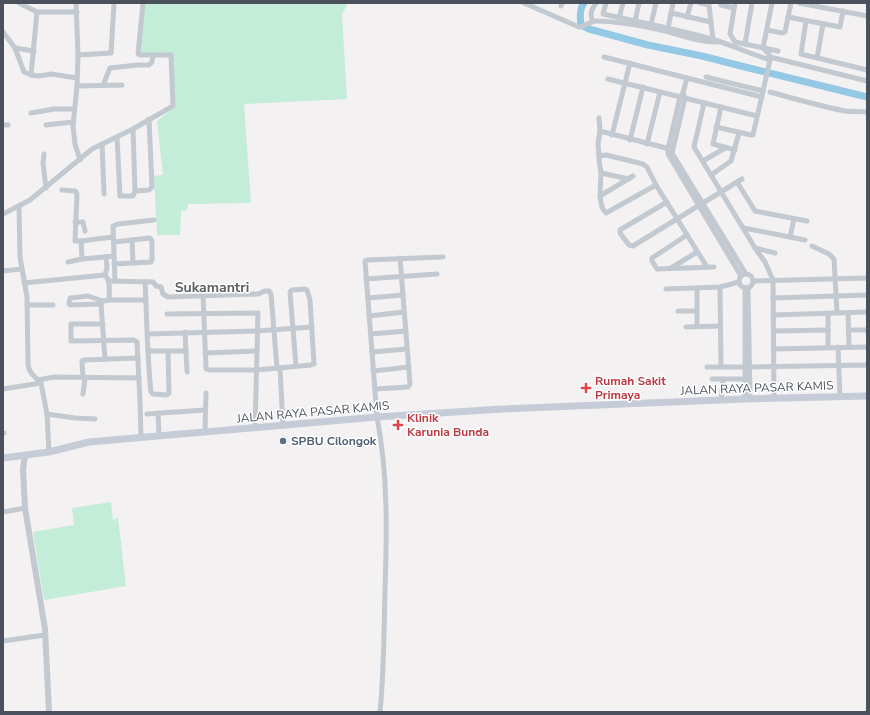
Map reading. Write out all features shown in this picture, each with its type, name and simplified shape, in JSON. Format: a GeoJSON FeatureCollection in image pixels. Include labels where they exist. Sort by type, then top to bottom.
{"type":"FeatureCollection","features":[{"type":"Feature","properties":{"kind":"main road","name":"JALAN RAYA PASAR KAMIS"},"geometry":{"type":"LineString","coordinates":[[3,458],[49,452],[89,442],[377,417],[509,409],[774,398],[867,396]]}},
{"type":"Feature","properties":{"kind":"street"},"geometry":{"type":"LineString","coordinates":[[19,3],[37,12],[77,12]]}},
{"type":"Feature","properties":{"kind":"street"},"geometry":{"type":"LineString","coordinates":[[76,3],[78,55],[77,86],[73,122],[75,144],[80,160]]}},
{"type":"Feature","properties":{"kind":"street"},"geometry":{"type":"LineString","coordinates":[[78,55],[112,52],[114,3]]}},
{"type":"Feature","properties":{"kind":"street"},"geometry":{"type":"LineString","coordinates":[[3,214],[30,200],[92,149],[133,129],[173,106],[172,57],[169,55],[140,55],[137,52],[143,3]]}},
{"type":"Feature","properties":{"kind":"street"},"geometry":{"type":"LineString","coordinates":[[524,3],[576,26],[582,27],[591,22],[636,25],[710,42],[719,42]]}},
{"type":"Feature","properties":{"kind":"street"},"geometry":{"type":"LineString","coordinates":[[591,22],[590,17],[596,3]]}},
{"type":"Feature","properties":{"kind":"street"},"geometry":{"type":"LineString","coordinates":[[606,3],[603,14],[668,28],[713,40],[750,54],[867,81]]}},
{"type":"Feature","properties":{"kind":"street"},"geometry":{"type":"LineString","coordinates":[[619,18],[623,3]]}},
{"type":"Feature","properties":{"kind":"street"},"geometry":{"type":"LineString","coordinates":[[635,21],[639,3]]}},
{"type":"Feature","properties":{"kind":"street"},"geometry":{"type":"LineString","coordinates":[[651,24],[656,3]]}},
{"type":"Feature","properties":{"kind":"street"},"geometry":{"type":"LineString","coordinates":[[668,28],[674,3]]}},
{"type":"Feature","properties":{"kind":"street"},"geometry":{"type":"LineString","coordinates":[[687,17],[691,3]]}},
{"type":"Feature","properties":{"kind":"street"},"geometry":{"type":"LineString","coordinates":[[700,3],[709,5],[713,40]]}},
{"type":"Feature","properties":{"kind":"street"},"geometry":{"type":"LineString","coordinates":[[745,44],[752,3]]}},
{"type":"Feature","properties":{"kind":"street"},"geometry":{"type":"LineString","coordinates":[[716,127],[751,136],[753,134],[770,58],[764,48],[772,3]]}},
{"type":"Feature","properties":{"kind":"street"},"geometry":{"type":"LineString","coordinates":[[767,30],[782,33],[785,32],[790,3]]}},
{"type":"Feature","properties":{"kind":"street"},"geometry":{"type":"LineString","coordinates":[[799,3],[867,16]]}},
{"type":"Feature","properties":{"kind":"street"},"geometry":{"type":"LineString","coordinates":[[721,6],[735,6],[731,36],[735,42],[778,51]]}},
{"type":"Feature","properties":{"kind":"street"},"geometry":{"type":"LineString","coordinates":[[788,17],[840,27],[843,11]]}},
{"type":"Feature","properties":{"kind":"street"},"geometry":{"type":"LineString","coordinates":[[32,75],[37,12]]}},
{"type":"Feature","properties":{"kind":"street"},"geometry":{"type":"LineString","coordinates":[[671,13],[711,22]]}},
{"type":"Feature","properties":{"kind":"street"},"geometry":{"type":"LineString","coordinates":[[806,21],[801,54],[867,70]]}},
{"type":"Feature","properties":{"kind":"street"},"geometry":{"type":"LineString","coordinates":[[817,58],[823,24]]}},
{"type":"Feature","properties":{"kind":"street"},"geometry":{"type":"LineString","coordinates":[[3,32],[15,48],[24,72],[39,76],[51,74],[77,78]]}},
{"type":"Feature","properties":{"kind":"street"},"geometry":{"type":"LineString","coordinates":[[15,48],[34,51]]}},
{"type":"Feature","properties":{"kind":"street"},"geometry":{"type":"LineString","coordinates":[[103,85],[110,68],[149,65],[152,62],[153,55]]}},
{"type":"Feature","properties":{"kind":"street"},"geometry":{"type":"LineString","coordinates":[[604,57],[762,97]]}},
{"type":"Feature","properties":{"kind":"street"},"geometry":{"type":"LineString","coordinates":[[612,135],[630,63]]}},
{"type":"Feature","properties":{"kind":"street"},"geometry":{"type":"LineString","coordinates":[[706,77],[763,91]]}},
{"type":"Feature","properties":{"kind":"street"},"geometry":{"type":"LineString","coordinates":[[687,78],[670,149],[701,205],[744,275]]}},
{"type":"Feature","properties":{"kind":"street"},"geometry":{"type":"LineString","coordinates":[[608,79],[683,96],[704,103],[757,116]]}},
{"type":"Feature","properties":{"kind":"street"},"geometry":{"type":"LineString","coordinates":[[77,86],[122,85]]}},
{"type":"Feature","properties":{"kind":"street"},"geometry":{"type":"LineString","coordinates":[[630,140],[643,87]]}},
{"type":"Feature","properties":{"kind":"street"},"geometry":{"type":"LineString","coordinates":[[647,144],[660,92]]}},
{"type":"Feature","properties":{"kind":"street"},"geometry":{"type":"LineString","coordinates":[[770,92],[810,103],[848,111],[860,110],[867,112]]}},
{"type":"Feature","properties":{"kind":"street"},"geometry":{"type":"LineString","coordinates":[[704,103],[694,147],[765,262],[773,280],[774,398]]}},
{"type":"Feature","properties":{"kind":"street"},"geometry":{"type":"LineString","coordinates":[[721,107],[713,144],[735,150]]}},
{"type":"Feature","properties":{"kind":"street"},"geometry":{"type":"LineString","coordinates":[[31,114],[54,109],[74,109]]}},
{"type":"Feature","properties":{"kind":"street"},"geometry":{"type":"LineString","coordinates":[[600,118],[598,144],[600,196],[603,210],[606,213],[609,213],[656,185]]}},
{"type":"Feature","properties":{"kind":"street"},"geometry":{"type":"LineString","coordinates":[[135,191],[149,190],[152,187],[149,119]]}},
{"type":"Feature","properties":{"kind":"street"},"geometry":{"type":"LineString","coordinates":[[46,125],[73,122]]}},
{"type":"Feature","properties":{"kind":"street"},"geometry":{"type":"LineString","coordinates":[[117,137],[120,196],[133,196],[135,191],[133,129]]}},
{"type":"Feature","properties":{"kind":"street"},"geometry":{"type":"LineString","coordinates":[[600,130],[630,140],[670,149]]}},
{"type":"Feature","properties":{"kind":"street"},"geometry":{"type":"LineString","coordinates":[[711,175],[731,161],[739,133]]}},
{"type":"Feature","properties":{"kind":"street"},"geometry":{"type":"LineString","coordinates":[[102,144],[104,194]]}},
{"type":"Feature","properties":{"kind":"street"},"geometry":{"type":"LineString","coordinates":[[703,162],[725,148]]}},
{"type":"Feature","properties":{"kind":"street"},"geometry":{"type":"LineString","coordinates":[[44,154],[43,163],[46,188]]}},
{"type":"Feature","properties":{"kind":"street"},"geometry":{"type":"LineString","coordinates":[[599,156],[606,155],[645,165],[707,267]]}},
{"type":"Feature","properties":{"kind":"street"},"geometry":{"type":"LineString","coordinates":[[600,172],[631,178],[600,196]]}},
{"type":"Feature","properties":{"kind":"street"},"geometry":{"type":"LineString","coordinates":[[667,202],[620,230],[620,233],[629,245],[633,246],[739,180],[755,211],[807,221]]}},
{"type":"Feature","properties":{"kind":"street"},"geometry":{"type":"LineString","coordinates":[[62,190],[76,192],[75,241],[132,240],[150,238],[152,241],[152,261],[149,263],[114,264]]}},
{"type":"Feature","properties":{"kind":"street"},"geometry":{"type":"LineString","coordinates":[[19,207],[21,269],[27,305],[28,364],[29,369],[39,381],[47,414],[49,452]]}},
{"type":"Feature","properties":{"kind":"street"},"geometry":{"type":"LineString","coordinates":[[790,237],[794,219]]}},
{"type":"Feature","properties":{"kind":"street"},"geometry":{"type":"LineString","coordinates":[[115,281],[113,227],[115,225],[154,220]]}},
{"type":"Feature","properties":{"kind":"street"},"geometry":{"type":"LineString","coordinates":[[75,222],[83,222],[85,231]]}},
{"type":"Feature","properties":{"kind":"street"},"geometry":{"type":"LineString","coordinates":[[744,228],[805,240]]}},
{"type":"Feature","properties":{"kind":"street"},"geometry":{"type":"LineString","coordinates":[[687,235],[652,259],[657,270],[670,268],[714,267]]}},
{"type":"Feature","properties":{"kind":"street"},"geometry":{"type":"LineString","coordinates":[[132,240],[134,263]]}},
{"type":"Feature","properties":{"kind":"street"},"geometry":{"type":"LineString","coordinates":[[81,241],[82,258]]}},
{"type":"Feature","properties":{"kind":"street"},"geometry":{"type":"LineString","coordinates":[[812,246],[832,256],[834,259],[837,313]]}},
{"type":"Feature","properties":{"kind":"street"},"geometry":{"type":"LineString","coordinates":[[755,248],[776,253]]}},
{"type":"Feature","properties":{"kind":"street"},"geometry":{"type":"LineString","coordinates":[[670,268],[697,252]]}},
{"type":"Feature","properties":{"kind":"street"},"geometry":{"type":"LineString","coordinates":[[68,262],[82,258],[114,256]]}},
{"type":"Feature","properties":{"kind":"street"},"geometry":{"type":"LineString","coordinates":[[105,275],[107,268],[106,257]]}},
{"type":"Feature","properties":{"kind":"street"},"geometry":{"type":"LineString","coordinates":[[380,712],[384,642],[386,508],[381,440],[377,417],[373,371],[365,261],[400,258],[444,257]]}},
{"type":"Feature","properties":{"kind":"street"},"geometry":{"type":"LineString","coordinates":[[375,389],[408,387],[410,385],[400,258]]}},
{"type":"Feature","properties":{"kind":"street"},"geometry":{"type":"LineString","coordinates":[[3,271],[21,269]]}},
{"type":"Feature","properties":{"kind":"street"},"geometry":{"type":"LineString","coordinates":[[366,279],[438,274]]}},
{"type":"Feature","properties":{"kind":"street"},"geometry":{"type":"LineString","coordinates":[[24,283],[105,275]]}},
{"type":"Feature","properties":{"kind":"street"},"geometry":{"type":"LineString","coordinates":[[104,359],[104,302],[108,281],[108,277],[105,275]]}},
{"type":"Feature","properties":{"kind":"street"},"geometry":{"type":"LineString","coordinates":[[744,275],[751,276],[753,281]]}},
{"type":"Feature","properties":{"kind":"street"},"geometry":{"type":"LineString","coordinates":[[666,289],[720,287],[739,282],[744,275]]}},
{"type":"Feature","properties":{"kind":"street"},"geometry":{"type":"LineString","coordinates":[[753,281],[867,278]]}},
{"type":"Feature","properties":{"kind":"street"},"geometry":{"type":"LineString","coordinates":[[108,281],[154,282],[156,286],[161,288],[163,294],[168,296],[258,294],[265,291],[269,292],[271,294],[282,426]]}},
{"type":"Feature","properties":{"kind":"street"},"geometry":{"type":"LineString","coordinates":[[746,288],[752,285],[753,281]]}},
{"type":"Feature","properties":{"kind":"street"},"geometry":{"type":"LineString","coordinates":[[145,282],[148,352],[151,392],[153,394],[167,395],[169,393],[168,352]]}},
{"type":"Feature","properties":{"kind":"street"},"geometry":{"type":"LineString","coordinates":[[739,282],[741,286],[746,288]]}},
{"type":"Feature","properties":{"kind":"street"},"geometry":{"type":"LineString","coordinates":[[720,287],[721,367]]}},
{"type":"Feature","properties":{"kind":"street"},"geometry":{"type":"LineString","coordinates":[[746,288],[748,399]]}},
{"type":"Feature","properties":{"kind":"street"},"geometry":{"type":"LineString","coordinates":[[203,295],[206,367],[209,370],[256,370],[311,365],[314,364],[309,296],[305,289],[292,290],[290,292],[296,366]]}},
{"type":"Feature","properties":{"kind":"street"},"geometry":{"type":"LineString","coordinates":[[697,289],[697,326]]}},
{"type":"Feature","properties":{"kind":"street"},"geometry":{"type":"LineString","coordinates":[[368,298],[403,295]]}},
{"type":"Feature","properties":{"kind":"street"},"geometry":{"type":"LineString","coordinates":[[104,302],[88,296],[69,299],[69,305],[146,300]]}},
{"type":"Feature","properties":{"kind":"street"},"geometry":{"type":"LineString","coordinates":[[773,298],[867,296]]}},
{"type":"Feature","properties":{"kind":"street"},"geometry":{"type":"LineString","coordinates":[[27,305],[53,305]]}},
{"type":"Feature","properties":{"kind":"street"},"geometry":{"type":"LineString","coordinates":[[678,311],[697,311]]}},
{"type":"Feature","properties":{"kind":"street"},"geometry":{"type":"LineString","coordinates":[[369,316],[404,312]]}},
{"type":"Feature","properties":{"kind":"street"},"geometry":{"type":"LineString","coordinates":[[773,315],[867,312]]}},
{"type":"Feature","properties":{"kind":"street"},"geometry":{"type":"LineString","coordinates":[[167,314],[258,313],[255,428]]}},
{"type":"Feature","properties":{"kind":"street"},"geometry":{"type":"LineString","coordinates":[[828,313],[828,347]]}},
{"type":"Feature","properties":{"kind":"street"},"geometry":{"type":"LineString","coordinates":[[848,313],[849,347]]}},
{"type":"Feature","properties":{"kind":"street"},"geometry":{"type":"LineString","coordinates":[[103,324],[71,324],[71,340],[73,342],[135,340],[137,343],[138,358],[140,437]]}},
{"type":"Feature","properties":{"kind":"street"},"geometry":{"type":"LineString","coordinates":[[686,327],[720,326]]}},
{"type":"Feature","properties":{"kind":"street"},"geometry":{"type":"LineString","coordinates":[[148,334],[204,331],[257,331],[312,327]]}},
{"type":"Feature","properties":{"kind":"street"},"geometry":{"type":"LineString","coordinates":[[774,331],[828,330]]}},
{"type":"Feature","properties":{"kind":"street"},"geometry":{"type":"LineString","coordinates":[[849,330],[867,330]]}},
{"type":"Feature","properties":{"kind":"street"},"geometry":{"type":"LineString","coordinates":[[370,334],[406,331]]}},
{"type":"Feature","properties":{"kind":"street"},"geometry":{"type":"LineString","coordinates":[[185,332],[187,372]]}},
{"type":"Feature","properties":{"kind":"street"},"geometry":{"type":"LineString","coordinates":[[838,347],[840,396]]}},
{"type":"Feature","properties":{"kind":"street"},"geometry":{"type":"LineString","coordinates":[[773,349],[867,347]]}},
{"type":"Feature","properties":{"kind":"street"},"geometry":{"type":"LineString","coordinates":[[372,352],[407,349]]}},
{"type":"Feature","properties":{"kind":"street"},"geometry":{"type":"LineString","coordinates":[[148,352],[186,351]]}},
{"type":"Feature","properties":{"kind":"street"},"geometry":{"type":"LineString","coordinates":[[205,353],[257,351]]}},
{"type":"Feature","properties":{"kind":"street"},"geometry":{"type":"LineString","coordinates":[[83,394],[85,378],[83,360],[138,358]]}},
{"type":"Feature","properties":{"kind":"street"},"geometry":{"type":"LineString","coordinates":[[707,367],[867,365]]}},
{"type":"Feature","properties":{"kind":"street"},"geometry":{"type":"LineString","coordinates":[[373,371],[409,367]]}},
{"type":"Feature","properties":{"kind":"street"},"geometry":{"type":"LineString","coordinates":[[712,379],[747,376]]}},
{"type":"Feature","properties":{"kind":"street"},"geometry":{"type":"LineString","coordinates":[[3,388],[54,377],[139,378]]}},
{"type":"Feature","properties":{"kind":"street"},"geometry":{"type":"LineString","coordinates":[[721,400],[723,379]]}},
{"type":"Feature","properties":{"kind":"street"},"geometry":{"type":"LineString","coordinates":[[205,432],[206,392]]}},
{"type":"Feature","properties":{"kind":"street"},"geometry":{"type":"LineString","coordinates":[[147,414],[205,410]]}},
{"type":"Feature","properties":{"kind":"street"},"geometry":{"type":"LineString","coordinates":[[158,413],[159,436]]}},
{"type":"Feature","properties":{"kind":"street"},"geometry":{"type":"LineString","coordinates":[[47,414],[95,419]]}},
{"type":"Feature","properties":{"kind":"street"},"geometry":{"type":"LineString","coordinates":[[25,456],[23,469],[25,508],[45,635],[50,712]]}},
{"type":"Feature","properties":{"kind":"street"},"geometry":{"type":"LineString","coordinates":[[3,512],[25,508]]}},
{"type":"Feature","properties":{"kind":"street"},"geometry":{"type":"LineString","coordinates":[[3,641],[45,635]]}},
{"type":"Feature","properties":{"kind":"green space"},"geometry":{"type":"Polygon","coordinates":[[[144,3],[348,3],[342,14],[347,99],[244,104],[251,203],[188,204],[187,210],[181,211],[180,235],[157,235],[154,176],[163,175],[157,121],[175,107],[171,53],[139,54],[144,3]]]}},
{"type":"Feature","properties":{"kind":"green space"},"geometry":{"type":"Polygon","coordinates":[[[111,502],[113,520],[118,518],[126,586],[44,600],[33,532],[74,525],[72,508],[111,502]]]}},
{"type":"Feature","properties":{"kind":"waterway"},"geometry":{"type":"LineString","coordinates":[[584,3],[582,5],[580,17],[581,25],[589,29],[648,45],[702,56],[867,97]]}},
{"type":"Feature","properties":{"kind":"place","name":"Rumah Sakit Primaya"},"geometry":{"type":"Point","coordinates":[586,388]}},
{"type":"Feature","properties":{"kind":"place","name":"Klinik Karunia Bunda"},"geometry":{"type":"Point","coordinates":[398,425]}},
{"type":"Feature","properties":{"kind":"place","name":"SPBU Cilongok"},"geometry":{"type":"Point","coordinates":[283,441]}},
{"type":"Feature","properties":{"kind":"district","name":"Sukamantri"},"geometry":{"type":"Point","coordinates":[212,287]}}]}
